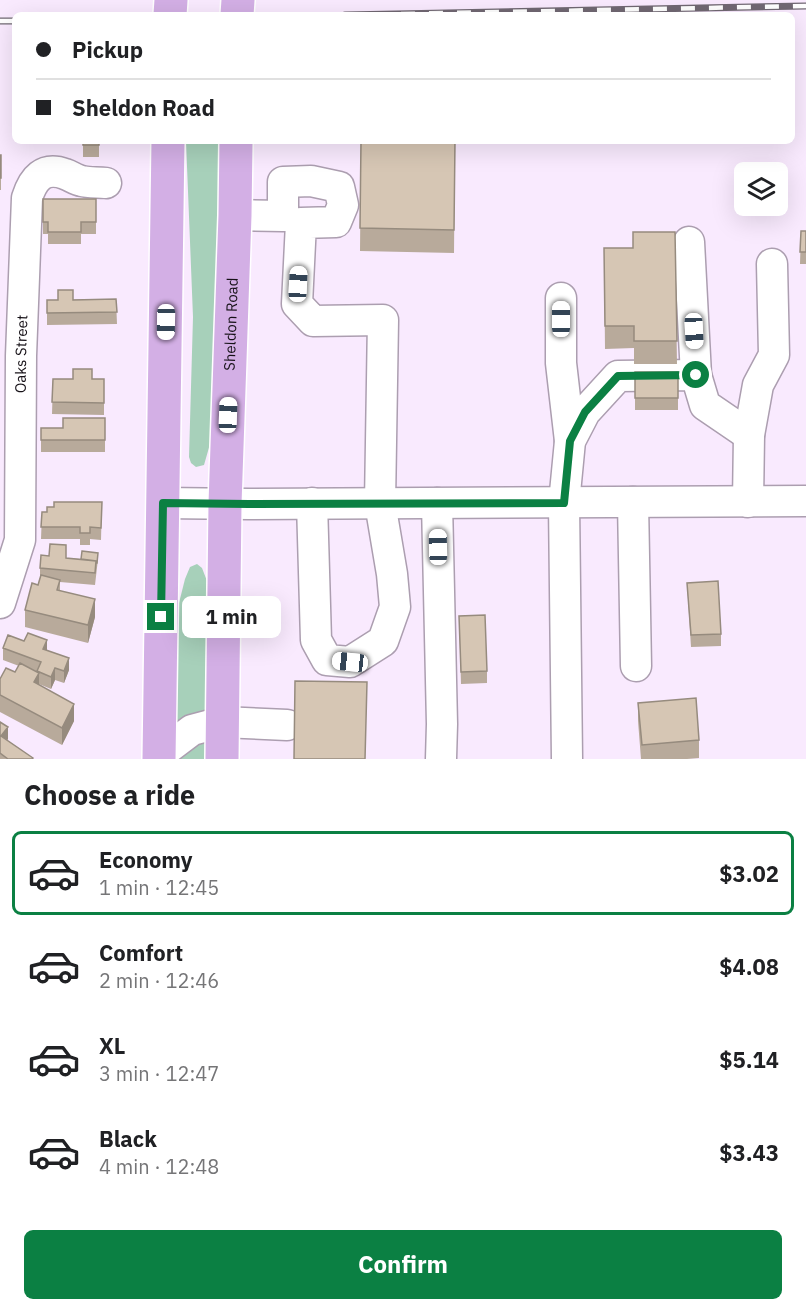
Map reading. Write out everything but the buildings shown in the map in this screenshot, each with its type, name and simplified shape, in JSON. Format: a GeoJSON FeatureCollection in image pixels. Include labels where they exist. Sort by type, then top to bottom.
{"type":"FeatureCollection","features":[{"type":"Feature","properties":{"kind":"main road"},"geometry":{"type":"LineString","coordinates":[[159,757],[168,144]]}},
{"type":"Feature","properties":{"kind":"main road","name":"Sheldon Road"},"geometry":{"type":"LineString","coordinates":[[222,759],[225,504],[236,144]]}},
{"type":"Feature","properties":{"kind":"street","name":"Oaks Street"},"geometry":{"type":"LineString","coordinates":[[0,603],[20,540],[10,356],[27,198],[34,179],[54,170],[83,182],[106,183]]}},
{"type":"Feature","properties":{"kind":"street"},"geometry":{"type":"LineString","coordinates":[[235,215],[292,220],[297,304],[313,321],[383,320],[380,503],[395,607],[383,641],[350,662],[327,660],[316,640],[312,503]]}},
{"type":"Feature","properties":{"kind":"street"},"geometry":{"type":"LineString","coordinates":[[689,242],[696,375],[705,405],[749,435]]}},
{"type":"Feature","properties":{"kind":"street"},"geometry":{"type":"LineString","coordinates":[[748,502],[749,435],[758,385],[774,355],[772,264]]}},
{"type":"Feature","properties":{"kind":"street"},"geometry":{"type":"LineString","coordinates":[[561,297],[561,363],[570,441],[564,503],[567,759]]}},
{"type":"Feature","properties":{"kind":"street"},"geometry":{"type":"LineString","coordinates":[[570,441],[585,412],[618,376],[696,375]]}},
{"type":"Feature","properties":{"kind":"street"},"geometry":{"type":"LineString","coordinates":[[163,503],[806,501]]}},
{"type":"Feature","properties":{"kind":"street"},"geometry":{"type":"LineString","coordinates":[[633,502],[636,666]]}},
{"type":"Feature","properties":{"kind":"street"},"geometry":{"type":"LineString","coordinates":[[437,503],[441,759]]}},
{"type":"Feature","properties":{"kind":"street"},"geometry":{"type":"LineString","coordinates":[[159,757],[192,730],[222,722],[287,725]]}},
{"type":"Feature","properties":{"kind":"green space"},"geometry":{"type":"Polygon","coordinates":[[[186,144],[222,144],[212,437],[204,465],[196,467],[191,463],[189,457],[193,317],[186,144]]]}},
{"type":"Feature","properties":{"kind":"green space"},"geometry":{"type":"Polygon","coordinates":[[[197,564],[202,568],[207,581],[211,605],[207,711],[174,724],[178,607],[190,567],[197,564]]]}},
{"type":"Feature","properties":{"kind":"green space"},"geometry":{"type":"Polygon","coordinates":[[[207,740],[211,759],[178,759],[200,741],[207,740]]]}},
{"type":"Feature","properties":{"kind":"railway"},"geometry":{"type":"LineString","coordinates":[[499,12],[806,6]]}},
{"type":"Feature","properties":{"kind":"railway"},"geometry":{"type":"LineString","coordinates":[[0,21],[12,21]]}},
{"type":"Feature","properties":{"kind":"route"},"geometry":{"type":"LineString","coordinates":[[161,617],[163,503],[564,503],[570,441],[585,412],[618,376],[696,375]]}}]}
